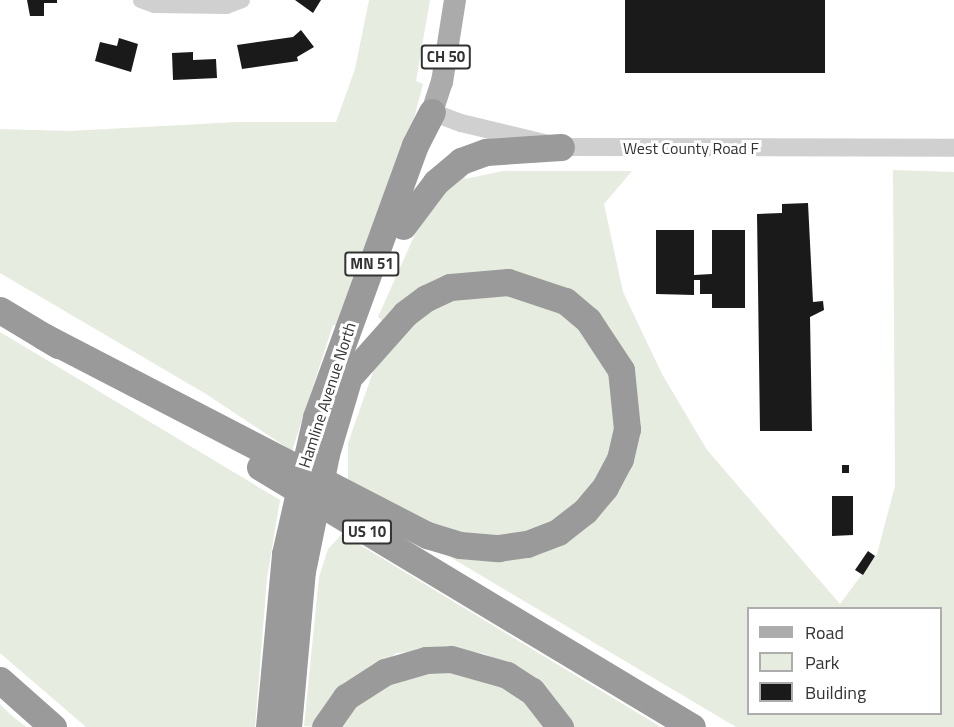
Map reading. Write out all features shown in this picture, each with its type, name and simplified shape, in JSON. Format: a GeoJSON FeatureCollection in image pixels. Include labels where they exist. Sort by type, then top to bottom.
{"type":"FeatureCollection","features":[{"type":"Feature","properties":{"kind":"highway","name":"Hamline Avenue North"},"geometry":{"type":"LineString","coordinates":[[288,727],[293,563],[349,377],[430,149],[432,112]]}},
{"type":"Feature","properties":{"kind":"highway","name":"Hamline Avenue North"},"geometry":{"type":"LineString","coordinates":[[269,727],[316,417],[415,145],[432,112]]}},
{"type":"Feature","properties":{"kind":"highway"},"geometry":{"type":"LineString","coordinates":[[403,226],[436,182],[461,161],[486,152],[561,147]]}},
{"type":"Feature","properties":{"kind":"highway"},"geometry":{"type":"LineString","coordinates":[[43,336],[427,535],[460,545],[498,548],[527,544],[558,532],[585,511],[605,487],[620,459],[627,429],[621,370],[588,320],[565,301],[508,282],[450,287],[426,298],[405,314],[349,377]]}},
{"type":"Feature","properties":{"kind":"highway","name":"US 10"},"geometry":{"type":"LineString","coordinates":[[0,310],[692,727]]}},
{"type":"Feature","properties":{"kind":"highway"},"geometry":{"type":"LineString","coordinates":[[325,727],[346,697],[385,672],[426,660],[451,659],[507,675],[532,691],[560,727]]}},
{"type":"Feature","properties":{"kind":"highway"},"geometry":{"type":"LineString","coordinates":[[0,680],[52,727]]}},
{"type":"Feature","properties":{"kind":"main road","name":"Hamline Avenue North"},"geometry":{"type":"LineString","coordinates":[[432,112],[442,82],[454,0]]}},
{"type":"Feature","properties":{"kind":"street"},"geometry":{"type":"LineString","coordinates":[[140,0],[154,5],[226,6],[242,0]]}},
{"type":"Feature","properties":{"kind":"street","name":"West County Road F"},"geometry":{"type":"LineString","coordinates":[[432,112],[461,123],[561,147],[954,148]]}},
{"type":"Feature","properties":{"kind":"green space"},"geometry":{"type":"Polygon","coordinates":[[[369,0],[430,0],[416,81],[423,84],[411,130],[337,326],[333,325],[292,451],[206,394],[0,273],[0,129],[69,131],[238,122],[336,122],[355,69],[369,0]]]}},
{"type":"Feature","properties":{"kind":"green space"},"geometry":{"type":"Polygon","coordinates":[[[893,170],[954,172],[954,727],[736,727],[450,557],[453,551],[496,555],[613,488],[622,356],[500,273],[384,322],[378,317],[424,214],[463,172],[465,179],[503,171],[632,171],[604,204],[623,292],[662,374],[707,450],[840,604],[877,554],[895,486],[893,170]]]}},
{"type":"Feature","properties":{"kind":"green space"},"geometry":{"type":"Polygon","coordinates":[[[495,290],[561,310],[604,355],[618,405],[607,467],[567,514],[510,537],[444,532],[348,484],[348,443],[378,358],[427,307],[495,290]]]}},
{"type":"Feature","properties":{"kind":"green space"},"geometry":{"type":"Polygon","coordinates":[[[0,332],[280,500],[267,578],[255,727],[86,727],[0,653],[0,332]]]}},
{"type":"Feature","properties":{"kind":"green space"},"geometry":{"type":"Polygon","coordinates":[[[342,534],[661,727],[571,727],[507,664],[485,654],[458,649],[396,653],[314,727],[304,726],[319,577],[328,549],[342,534]]]}},
{"type":"Feature","properties":{"kind":"green space"},"geometry":{"type":"Polygon","coordinates":[[[430,667],[498,679],[552,727],[334,727],[370,688],[430,667]]]}},
{"type":"Feature","properties":{"kind":"green space"},"geometry":{"type":"Polygon","coordinates":[[[0,704],[11,715],[26,727],[0,727],[0,704]]]}},
{"type":"Feature","properties":{"kind":"building"},"geometry":{"type":"Polygon","coordinates":[[[27,0],[57,0],[57,3],[44,3],[44,16],[30,16],[27,0]]]}},
{"type":"Feature","properties":{"kind":"building"},"geometry":{"type":"Polygon","coordinates":[[[295,0],[321,0],[313,13],[295,0]]]}},
{"type":"Feature","properties":{"kind":"building"},"geometry":{"type":"Polygon","coordinates":[[[625,0],[825,0],[825,73],[625,73],[625,0]]]}},
{"type":"Feature","properties":{"kind":"building"},"geometry":{"type":"Polygon","coordinates":[[[301,30],[314,47],[297,57],[298,61],[242,69],[237,45],[293,37],[301,30]]]}},
{"type":"Feature","properties":{"kind":"building"},"geometry":{"type":"Polygon","coordinates":[[[119,38],[138,44],[131,72],[95,61],[100,42],[117,46],[119,38]]]}},
{"type":"Feature","properties":{"kind":"building"},"geometry":{"type":"Polygon","coordinates":[[[193,52],[193,60],[216,59],[217,78],[173,80],[172,53],[193,52]]]}},
{"type":"Feature","properties":{"kind":"building"},"geometry":{"type":"Polygon","coordinates":[[[808,203],[813,302],[823,301],[824,310],[810,317],[812,431],[760,431],[757,214],[782,213],[782,204],[808,203]]]}},
{"type":"Feature","properties":{"kind":"building"},"geometry":{"type":"Polygon","coordinates":[[[656,230],[694,230],[694,275],[712,274],[712,230],[745,230],[745,308],[712,308],[712,294],[700,294],[700,280],[694,280],[694,295],[656,294],[656,230]]]}},
{"type":"Feature","properties":{"kind":"building"},"geometry":{"type":"Polygon","coordinates":[[[842,465],[849,465],[849,473],[842,473],[842,465]]]}},
{"type":"Feature","properties":{"kind":"building"},"geometry":{"type":"Polygon","coordinates":[[[832,496],[853,496],[853,535],[832,536],[832,496]]]}},
{"type":"Feature","properties":{"kind":"building"},"geometry":{"type":"Polygon","coordinates":[[[868,551],[875,556],[863,575],[855,570],[868,551]]]}}]}
